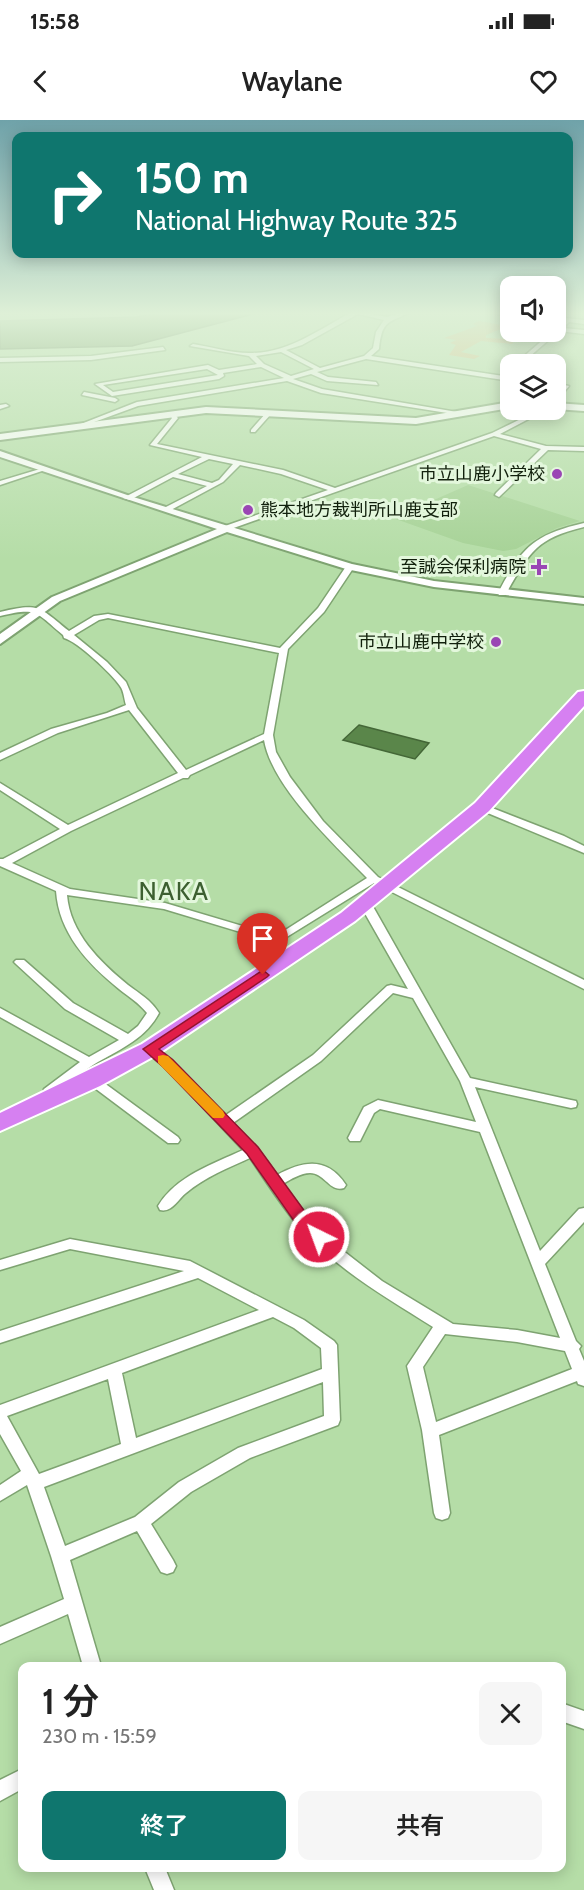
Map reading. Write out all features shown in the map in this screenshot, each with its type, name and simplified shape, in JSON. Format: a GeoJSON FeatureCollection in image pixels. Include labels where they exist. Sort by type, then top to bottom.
{"type":"FeatureCollection","features":[{"type":"Feature","properties":{"kind":"highway"},"geometry":{"type":"LineString","coordinates":[[0,1123],[50,1100],[90,1071],[150,1049],[293,955],[365,903],[380,883],[482,807],[584,696]]}},
{"type":"Feature","properties":{"kind":"street"},"geometry":{"type":"LineString","coordinates":[[84,394],[136,404]]}},
{"type":"Feature","properties":{"kind":"street"},"geometry":{"type":"LineString","coordinates":[[84,424],[136,404],[193,394]]}},
{"type":"Feature","properties":{"kind":"street"},"geometry":{"type":"LineString","coordinates":[[336,394],[460,413]]}},
{"type":"Feature","properties":{"kind":"street"},"geometry":{"type":"LineString","coordinates":[[0,436],[206,410],[416,421],[500,407]]}},
{"type":"Feature","properties":{"kind":"street"},"geometry":{"type":"LineString","coordinates":[[566,407],[584,408]]}},
{"type":"Feature","properties":{"kind":"street"},"geometry":{"type":"LineString","coordinates":[[416,421],[428,409]]}},
{"type":"Feature","properties":{"kind":"street"},"geometry":{"type":"LineString","coordinates":[[172,414],[175,418],[171,425],[153,445],[299,476],[335,490]]}},
{"type":"Feature","properties":{"kind":"street"},"geometry":{"type":"LineString","coordinates":[[254,431],[268,414]]}},
{"type":"Feature","properties":{"kind":"street"},"geometry":{"type":"LineString","coordinates":[[0,640],[39,610],[92,582],[228,528],[494,434],[523,420]]}},
{"type":"Feature","properties":{"kind":"street"},"geometry":{"type":"LineString","coordinates":[[494,434],[546,448],[584,449]]}},
{"type":"Feature","properties":{"kind":"street"},"geometry":{"type":"LineString","coordinates":[[499,495],[546,448]]}},
{"type":"Feature","properties":{"kind":"street"},"geometry":{"type":"LineString","coordinates":[[0,454],[126,498],[350,567],[402,579],[502,593],[584,601]]}},
{"type":"Feature","properties":{"kind":"street"},"geometry":{"type":"LineString","coordinates":[[126,498],[207,457]]}},
{"type":"Feature","properties":{"kind":"street"},"geometry":{"type":"LineString","coordinates":[[166,509],[213,485],[238,463]]}},
{"type":"Feature","properties":{"kind":"street"},"geometry":{"type":"LineString","coordinates":[[0,483],[42,470]]}},
{"type":"Feature","properties":{"kind":"street"},"geometry":{"type":"LineString","coordinates":[[172,475],[213,485]]}},
{"type":"Feature","properties":{"kind":"street"},"geometry":{"type":"LineString","coordinates":[[502,593],[526,550],[552,533],[584,525]]}},
{"type":"Feature","properties":{"kind":"street"},"geometry":{"type":"LineString","coordinates":[[350,567],[321,610],[284,651],[268,735],[271,753],[285,778],[319,823],[380,883],[584,986]]}},
{"type":"Feature","properties":{"kind":"street"},"geometry":{"type":"LineString","coordinates":[[0,614],[20,609],[39,610],[67,636],[101,662],[125,686],[131,706],[164,745],[185,776]]}},
{"type":"Feature","properties":{"kind":"street"},"geometry":{"type":"LineString","coordinates":[[67,636],[97,618],[108,616],[284,651]]}},
{"type":"Feature","properties":{"kind":"street"},"geometry":{"type":"LineString","coordinates":[[0,757],[45,736],[74,725],[113,716],[131,706]]}},
{"type":"Feature","properties":{"kind":"street"},"geometry":{"type":"LineString","coordinates":[[3,862],[67,829],[185,776],[268,735]]}},
{"type":"Feature","properties":{"kind":"street"},"geometry":{"type":"LineString","coordinates":[[0,786],[67,829]]}},
{"type":"Feature","properties":{"kind":"street"},"geometry":{"type":"LineString","coordinates":[[482,807],[584,850]]}},
{"type":"Feature","properties":{"kind":"street"},"geometry":{"type":"LineString","coordinates":[[3,862],[61,889],[165,906],[277,940],[380,883]]}},
{"type":"Feature","properties":{"kind":"street"},"geometry":{"type":"LineString","coordinates":[[61,889],[60,904],[74,936],[112,978],[152,1009],[151,1019],[90,1071]]}},
{"type":"Feature","properties":{"kind":"street"},"geometry":{"type":"LineString","coordinates":[[365,903],[466,1081],[582,1369],[444,1427],[430,1430]]}},
{"type":"Feature","properties":{"kind":"street"},"geometry":{"type":"LineString","coordinates":[[20,962],[69,1006],[127,1039]]}},
{"type":"Feature","properties":{"kind":"street"},"geometry":{"type":"LineString","coordinates":[[225,1122],[317,1058],[391,989],[418,995]]}},
{"type":"Feature","properties":{"kind":"street"},"geometry":{"type":"LineString","coordinates":[[0,1011],[90,1071],[173,1140]]}},
{"type":"Feature","properties":{"kind":"street"},"geometry":{"type":"LineString","coordinates":[[150,1049],[168,1063],[252,1150],[305,1224],[332,1250],[377,1285],[450,1330],[517,1336],[573,1346]]}},
{"type":"Feature","properties":{"kind":"street"},"geometry":{"type":"LineString","coordinates":[[466,1081],[571,1104]]}},
{"type":"Feature","properties":{"kind":"street"},"geometry":{"type":"LineString","coordinates":[[355,1138],[369,1110],[378,1104],[485,1129]]}},
{"type":"Feature","properties":{"kind":"street"},"geometry":{"type":"LineString","coordinates":[[165,1206],[173,1195],[189,1183],[252,1150]]}},
{"type":"Feature","properties":{"kind":"street"},"geometry":{"type":"LineString","coordinates":[[275,1182],[301,1168],[314,1167],[330,1174],[339,1185]]}},
{"type":"Feature","properties":{"kind":"street"},"geometry":{"type":"LineString","coordinates":[[539,1261],[584,1213]]}},
{"type":"Feature","properties":{"kind":"street"},"geometry":{"type":"LineString","coordinates":[[0,1265],[70,1244],[185,1265],[274,1311],[329,1345],[332,1420],[244,1452],[185,1487],[141,1522],[60,1556]]}},
{"type":"Feature","properties":{"kind":"street"},"geometry":{"type":"LineString","coordinates":[[0,1337],[199,1272]]}},
{"type":"Feature","properties":{"kind":"street"},"geometry":{"type":"LineString","coordinates":[[0,1412],[274,1311]]}},
{"type":"Feature","properties":{"kind":"street"},"geometry":{"type":"LineString","coordinates":[[442,1513],[430,1430],[415,1366],[443,1325]]}},
{"type":"Feature","properties":{"kind":"street"},"geometry":{"type":"LineString","coordinates":[[114,1370],[130,1447]]}},
{"type":"Feature","properties":{"kind":"street"},"geometry":{"type":"LineString","coordinates":[[0,1494],[32,1478],[130,1447],[330,1374]]}},
{"type":"Feature","properties":{"kind":"street"},"geometry":{"type":"LineString","coordinates":[[0,1419],[32,1478],[60,1556],[91,1662]]}},
{"type":"Feature","properties":{"kind":"street"},"geometry":{"type":"LineString","coordinates":[[141,1522],[167,1566]]}},
{"type":"Feature","properties":{"kind":"street"},"geometry":{"type":"LineString","coordinates":[[0,1636],[73,1604]]}},
{"type":"Feature","properties":{"kind":"street"},"geometry":{"type":"LineString","coordinates":[[566,1714],[584,1720]]}},
{"type":"Feature","properties":{"kind":"street"},"geometry":{"type":"LineString","coordinates":[[0,1791],[18,1781]]}},
{"type":"Feature","properties":{"kind":"shaded area"},"geometry":{"type":"Polygon","coordinates":[[[468,485],[580,521],[557,528],[516,549],[503,551],[463,543],[393,518],[468,485]]]}},
{"type":"Feature","properties":{"kind":"shaded area"},"geometry":{"type":"Polygon","coordinates":[[[359,725],[429,743],[415,759],[343,740],[359,725]]]}},
{"type":"Feature","properties":{"kind":"slow traffic"},"geometry":{"type":"LineString","coordinates":[[163,1059],[218,1115]]}},
{"type":"Feature","properties":{"kind":"place","name":"市立山鹿小学校"},"geometry":{"type":"Point","coordinates":[557,474]}},
{"type":"Feature","properties":{"kind":"place","name":"熊本地方裁判所山鹿支部"},"geometry":{"type":"Point","coordinates":[248,510]}},
{"type":"Feature","properties":{"kind":"place","name":"至誠会保利病院"},"geometry":{"type":"Point","coordinates":[539,567]}},
{"type":"Feature","properties":{"kind":"place","name":"市立山鹿中学校"},"geometry":{"type":"Point","coordinates":[496,642]}},
{"type":"Feature","properties":{"kind":"district","name":"NAKA"},"geometry":{"type":"Point","coordinates":[174,891]}},
{"type":"Feature","properties":{"kind":"route"},"geometry":{"type":"LineString","coordinates":[[263,975],[150,1049],[168,1063],[252,1150],[305,1224],[319,1237]]}}]}
